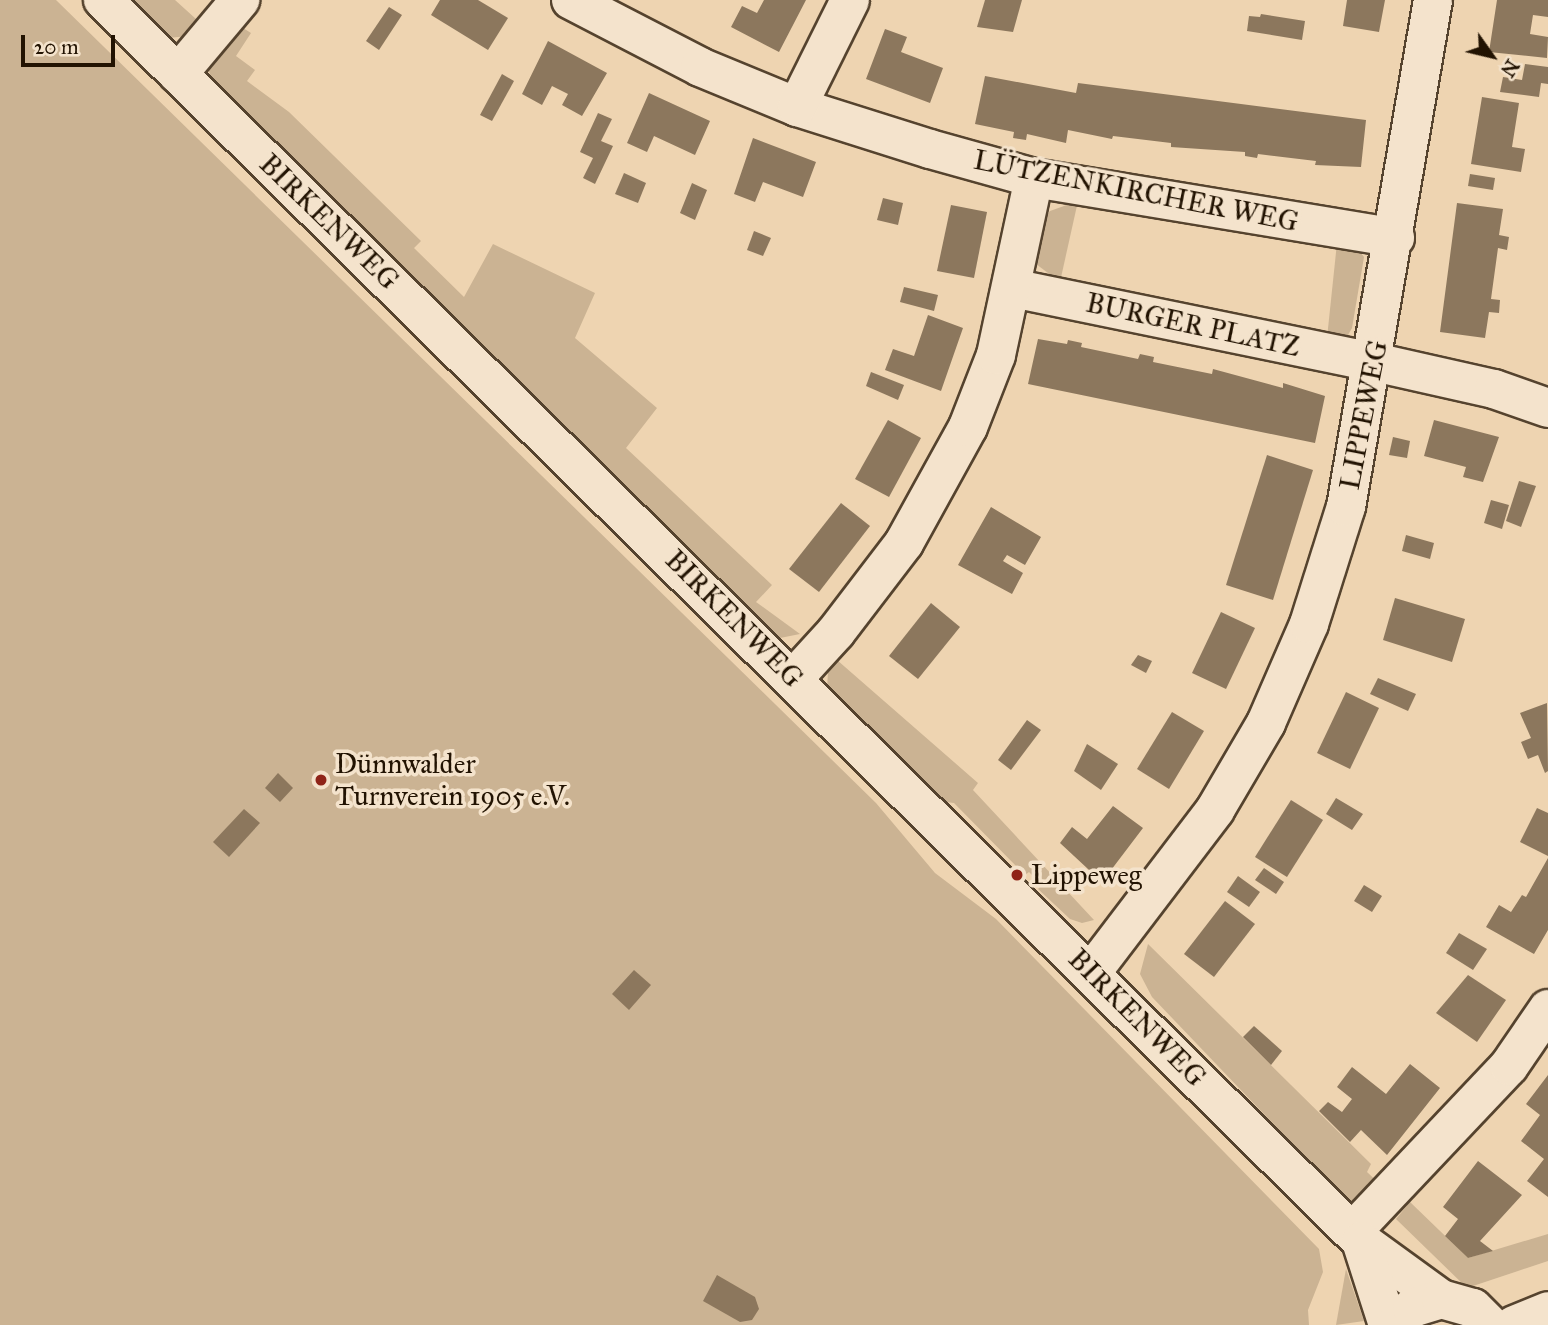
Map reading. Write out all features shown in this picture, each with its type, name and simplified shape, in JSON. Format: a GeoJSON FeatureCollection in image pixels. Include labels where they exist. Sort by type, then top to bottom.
{"type":"FeatureCollection","features":[{"type":"Feature","properties":{"kind":"street","name":"BIRKENWEG"},"geometry":{"type":"LineString","coordinates":[[103,0],[794,678],[1357,1236],[1441,1299]]}},
{"type":"Feature","properties":{"kind":"street"},"geometry":{"type":"LineString","coordinates":[[178,74],[240,0]]}},
{"type":"Feature","properties":{"kind":"street","name":"LÜTZENKIRCHER WEG"},"geometry":{"type":"LineString","coordinates":[[571,0],[700,66],[797,107],[1034,178],[1395,238]]}},
{"type":"Feature","properties":{"kind":"street"},"geometry":{"type":"LineString","coordinates":[[797,107],[850,0]]}},
{"type":"Feature","properties":{"kind":"street","name":"LIPPEWEG"},"geometry":{"type":"LineString","coordinates":[[1091,973],[1215,810],[1266,723],[1309,624],[1346,507],[1374,362],[1433,0]]}},
{"type":"Feature","properties":{"kind":"street"},"geometry":{"type":"LineString","coordinates":[[794,678],[863,599],[934,494],[968,427],[991,367],[1012,288],[1034,178]]}},
{"type":"Feature","properties":{"kind":"street","name":"BURGER PLATZ"},"geometry":{"type":"LineString","coordinates":[[1012,288],[1374,362],[1494,389],[1548,408]]}},
{"type":"Feature","properties":{"kind":"street"},"geometry":{"type":"LineString","coordinates":[[1357,1236],[1508,1066],[1548,1009]]}},
{"type":"Feature","properties":{"kind":"street","name":"BIRKENWEG"},"geometry":{"type":"LineString","coordinates":[[1357,1236],[1388,1325]]}},
{"type":"Feature","properties":{"kind":"street"},"geometry":{"type":"LineString","coordinates":[[1395,1325],[1412,1308],[1441,1299],[1474,1308],[1490,1325]]}},
{"type":"Feature","properties":{"kind":"street"},"geometry":{"type":"LineString","coordinates":[[1514,1325],[1548,1311]]}},
{"type":"Feature","properties":{"kind":"shaded area"},"geometry":{"type":"Polygon","coordinates":[[[0,0],[56,0],[876,803],[935,873],[996,919],[1319,1249],[1323,1272],[1308,1310],[1309,1325],[0,1325],[0,0]]]}},
{"type":"Feature","properties":{"kind":"shaded area"},"geometry":{"type":"Polygon","coordinates":[[[123,0],[175,0],[196,19],[205,12],[211,18],[187,36],[169,38],[155,32],[123,0]]]}},
{"type":"Feature","properties":{"kind":"shaded area"},"geometry":{"type":"Polygon","coordinates":[[[243,28],[251,33],[236,56],[255,70],[247,81],[289,112],[421,241],[414,248],[464,297],[493,244],[595,293],[575,338],[657,408],[626,448],[772,585],[756,602],[800,634],[775,639],[213,87],[208,67],[227,34],[233,40],[243,28]]]}},
{"type":"Feature","properties":{"kind":"shaded area"},"geometry":{"type":"Polygon","coordinates":[[[1078,201],[1060,282],[1036,264],[1034,249],[1041,222],[1050,211],[1078,201]]]}},
{"type":"Feature","properties":{"kind":"shaded area"},"geometry":{"type":"Polygon","coordinates":[[[1337,243],[1358,249],[1364,257],[1352,328],[1348,335],[1327,338],[1337,243]]]}},
{"type":"Feature","properties":{"kind":"shaded area"},"geometry":{"type":"Polygon","coordinates":[[[837,660],[978,783],[973,790],[1094,920],[1082,923],[1070,919],[1038,889],[1042,885],[1029,872],[1025,875],[954,803],[938,801],[827,689],[828,672],[837,660]]]}},
{"type":"Feature","properties":{"kind":"shaded area"},"geometry":{"type":"Polygon","coordinates":[[[1148,944],[1371,1164],[1367,1172],[1388,1192],[1373,1209],[1350,1204],[1152,997],[1140,974],[1148,944]]]}},
{"type":"Feature","properties":{"kind":"shaded area"},"geometry":{"type":"Polygon","coordinates":[[[1410,1202],[1468,1258],[1548,1234],[1548,1261],[1467,1288],[1396,1219],[1410,1202]]]}},
{"type":"Feature","properties":{"kind":"shaded area"},"geometry":{"type":"Polygon","coordinates":[[[1346,1269],[1364,1321],[1336,1325],[1346,1269]]]}},
{"type":"Feature","properties":{"kind":"building"},"geometry":{"type":"Polygon","coordinates":[[[440,0],[478,0],[508,18],[488,50],[431,15],[440,0]]]}},
{"type":"Feature","properties":{"kind":"building"},"geometry":{"type":"Polygon","coordinates":[[[764,0],[806,0],[779,52],[731,27],[742,6],[757,13],[764,0]]]}},
{"type":"Feature","properties":{"kind":"building"},"geometry":{"type":"Polygon","coordinates":[[[985,0],[1022,0],[1013,32],[977,27],[985,0]]]}},
{"type":"Feature","properties":{"kind":"building"},"geometry":{"type":"Polygon","coordinates":[[[1347,0],[1385,0],[1379,32],[1343,26],[1347,0]]]}},
{"type":"Feature","properties":{"kind":"building"},"geometry":{"type":"Polygon","coordinates":[[[1497,0],[1548,0],[1548,17],[1533,15],[1530,34],[1548,37],[1547,58],[1489,52],[1497,0]]]}},
{"type":"Feature","properties":{"kind":"building"},"geometry":{"type":"Polygon","coordinates":[[[389,7],[402,15],[379,50],[366,41],[389,7]]]}},
{"type":"Feature","properties":{"kind":"building"},"geometry":{"type":"Polygon","coordinates":[[[1261,14],[1305,21],[1302,40],[1247,31],[1249,16],[1260,17],[1261,14]]]}},
{"type":"Feature","properties":{"kind":"building"},"geometry":{"type":"Polygon","coordinates":[[[885,29],[907,37],[901,52],[943,68],[930,103],[866,79],[885,29]]]}},
{"type":"Feature","properties":{"kind":"building"},"geometry":{"type":"Polygon","coordinates":[[[548,41],[607,73],[582,116],[562,105],[568,94],[552,86],[542,105],[522,94],[548,41]]]}},
{"type":"Feature","properties":{"kind":"building"},"geometry":{"type":"Polygon","coordinates":[[[1525,64],[1548,67],[1548,84],[1541,83],[1539,97],[1500,92],[1503,77],[1522,80],[1525,64]]]}},
{"type":"Feature","properties":{"kind":"building"},"geometry":{"type":"Polygon","coordinates":[[[502,74],[514,81],[492,121],[480,115],[502,74]]]}},
{"type":"Feature","properties":{"kind":"building"},"geometry":{"type":"Polygon","coordinates":[[[985,76],[1076,93],[1078,83],[1366,120],[1361,167],[1315,165],[1316,161],[1258,154],[1257,158],[1245,156],[1245,152],[1171,147],[1171,143],[1113,136],[1112,139],[1068,130],[1066,143],[1027,134],[1026,140],[1013,138],[1014,132],[975,124],[985,76]]]}},
{"type":"Feature","properties":{"kind":"building"},"geometry":{"type":"Polygon","coordinates":[[[649,93],[710,121],[695,155],[654,136],[647,152],[627,143],[649,93]]]}},
{"type":"Feature","properties":{"kind":"building"},"geometry":{"type":"Polygon","coordinates":[[[1482,97],[1519,103],[1512,147],[1525,149],[1521,172],[1471,164],[1482,97]]]}},
{"type":"Feature","properties":{"kind":"building"},"geometry":{"type":"Polygon","coordinates":[[[598,113],[612,119],[601,141],[613,146],[595,184],[583,178],[593,158],[580,152],[598,113]]]}},
{"type":"Feature","properties":{"kind":"building"},"geometry":{"type":"Polygon","coordinates":[[[753,138],[816,162],[803,197],[763,182],[755,202],[734,194],[753,138]]]}},
{"type":"Feature","properties":{"kind":"building"},"geometry":{"type":"Polygon","coordinates":[[[624,173],[646,183],[638,203],[615,194],[624,173]]]}},
{"type":"Feature","properties":{"kind":"building"},"geometry":{"type":"Polygon","coordinates":[[[1470,174],[1495,178],[1493,190],[1468,186],[1470,174]]]}},
{"type":"Feature","properties":{"kind":"building"},"geometry":{"type":"Polygon","coordinates":[[[692,183],[707,190],[695,220],[680,213],[692,183]]]}},
{"type":"Feature","properties":{"kind":"building"},"geometry":{"type":"Polygon","coordinates":[[[883,198],[903,203],[898,225],[877,220],[883,198]]]}},
{"type":"Feature","properties":{"kind":"building"},"geometry":{"type":"Polygon","coordinates":[[[1457,203],[1503,209],[1499,235],[1509,237],[1507,250],[1498,248],[1491,299],[1500,300],[1499,313],[1489,312],[1485,338],[1440,332],[1457,203]]]}},
{"type":"Feature","properties":{"kind":"building"},"geometry":{"type":"Polygon","coordinates":[[[951,205],[987,212],[974,278],[937,271],[951,205]]]}},
{"type":"Feature","properties":{"kind":"building"},"geometry":{"type":"Polygon","coordinates":[[[754,231],[771,238],[763,256],[747,250],[754,231]]]}},
{"type":"Feature","properties":{"kind":"building"},"geometry":{"type":"Polygon","coordinates":[[[904,287],[938,295],[934,311],[900,302],[904,287]]]}},
{"type":"Feature","properties":{"kind":"building"},"geometry":{"type":"Polygon","coordinates":[[[928,315],[963,328],[941,391],[885,370],[893,349],[914,356],[928,315]]]}},
{"type":"Feature","properties":{"kind":"building"},"geometry":{"type":"Polygon","coordinates":[[[1038,339],[1067,344],[1068,340],[1082,343],[1081,347],[1138,359],[1140,354],[1154,357],[1153,362],[1212,374],[1213,369],[1283,388],[1283,383],[1325,396],[1315,443],[1028,384],[1038,339]]]}},
{"type":"Feature","properties":{"kind":"building"},"geometry":{"type":"Polygon","coordinates":[[[871,372],[904,385],[898,400],[866,386],[871,372]]]}},
{"type":"Feature","properties":{"kind":"building"},"geometry":{"type":"Polygon","coordinates":[[[888,420],[921,438],[889,497],[855,479],[888,420]]]}},
{"type":"Feature","properties":{"kind":"building"},"geometry":{"type":"Polygon","coordinates":[[[1434,420],[1499,437],[1483,482],[1463,477],[1466,467],[1424,456],[1434,420]]]}},
{"type":"Feature","properties":{"kind":"building"},"geometry":{"type":"Polygon","coordinates":[[[1393,437],[1410,441],[1407,458],[1389,455],[1393,437]]]}},
{"type":"Feature","properties":{"kind":"building"},"geometry":{"type":"Polygon","coordinates":[[[1267,455],[1313,470],[1273,600],[1226,585],[1267,455]]]}},
{"type":"Feature","properties":{"kind":"building"},"geometry":{"type":"Polygon","coordinates":[[[1519,481],[1536,486],[1521,527],[1506,521],[1519,481]]]}},
{"type":"Feature","properties":{"kind":"building"},"geometry":{"type":"Polygon","coordinates":[[[1491,500],[1509,505],[1502,529],[1484,523],[1491,500]]]}},
{"type":"Feature","properties":{"kind":"building"},"geometry":{"type":"Polygon","coordinates":[[[841,503],[870,526],[819,592],[789,569],[841,503]]]}},
{"type":"Feature","properties":{"kind":"building"},"geometry":{"type":"Polygon","coordinates":[[[991,507],[1041,537],[1025,565],[1007,555],[1003,561],[1023,573],[1012,594],[958,565],[991,507]]]}},
{"type":"Feature","properties":{"kind":"building"},"geometry":{"type":"Polygon","coordinates":[[[1406,535],[1434,543],[1430,559],[1402,551],[1406,535]]]}},
{"type":"Feature","properties":{"kind":"building"},"geometry":{"type":"Polygon","coordinates":[[[1395,598],[1465,619],[1452,662],[1383,640],[1395,598]]]}},
{"type":"Feature","properties":{"kind":"building"},"geometry":{"type":"Polygon","coordinates":[[[931,603],[960,627],[918,679],[889,656],[931,603]]]}},
{"type":"Feature","properties":{"kind":"building"},"geometry":{"type":"Polygon","coordinates":[[[1221,612],[1255,628],[1226,689],[1192,673],[1221,612]]]}},
{"type":"Feature","properties":{"kind":"building"},"geometry":{"type":"Polygon","coordinates":[[[1138,655],[1152,661],[1146,673],[1131,665],[1138,655]]]}},
{"type":"Feature","properties":{"kind":"building"},"geometry":{"type":"Polygon","coordinates":[[[1378,678],[1416,694],[1408,711],[1370,694],[1378,678]]]}},
{"type":"Feature","properties":{"kind":"building"},"geometry":{"type":"Polygon","coordinates":[[[1346,692],[1379,708],[1350,769],[1317,753],[1346,692]]]}},
{"type":"Feature","properties":{"kind":"building"},"geometry":{"type":"Polygon","coordinates":[[[1547,703],[1548,771],[1545,773],[1538,755],[1528,759],[1521,742],[1531,738],[1520,713],[1547,703]]]}},
{"type":"Feature","properties":{"kind":"building"},"geometry":{"type":"Polygon","coordinates":[[[1172,712],[1204,731],[1169,789],[1137,769],[1172,712]]]}},
{"type":"Feature","properties":{"kind":"building"},"geometry":{"type":"Polygon","coordinates":[[[1027,720],[1041,730],[1011,770],[998,760],[1027,720]]]}},
{"type":"Feature","properties":{"kind":"building"},"geometry":{"type":"Polygon","coordinates":[[[1087,744],[1118,764],[1101,790],[1074,771],[1087,744]]]}},
{"type":"Feature","properties":{"kind":"building"},"geometry":{"type":"Polygon","coordinates":[[[278,773],[293,788],[280,802],[265,788],[278,773]]]}},
{"type":"Feature","properties":{"kind":"building"},"geometry":{"type":"Polygon","coordinates":[[[1336,798],[1363,814],[1352,830],[1326,814],[1336,798]]]}},
{"type":"Feature","properties":{"kind":"building"},"geometry":{"type":"Polygon","coordinates":[[[1291,800],[1323,820],[1287,877],[1255,857],[1291,800]]]}},
{"type":"Feature","properties":{"kind":"building"},"geometry":{"type":"Polygon","coordinates":[[[1113,806],[1143,828],[1102,882],[1060,843],[1072,827],[1087,839],[1113,806]]]}},
{"type":"Feature","properties":{"kind":"building"},"geometry":{"type":"Polygon","coordinates":[[[1537,808],[1548,813],[1548,856],[1520,842],[1537,808]]]}},
{"type":"Feature","properties":{"kind":"building"},"geometry":{"type":"Polygon","coordinates":[[[244,809],[260,823],[229,857],[213,842],[244,809]]]}},
{"type":"Feature","properties":{"kind":"building"},"geometry":{"type":"Polygon","coordinates":[[[1548,858],[1548,930],[1534,954],[1486,927],[1499,905],[1511,912],[1522,895],[1526,897],[1548,858]]]}},
{"type":"Feature","properties":{"kind":"building"},"geometry":{"type":"Polygon","coordinates":[[[1264,868],[1284,882],[1276,894],[1255,880],[1264,868]]]}},
{"type":"Feature","properties":{"kind":"building"},"geometry":{"type":"Polygon","coordinates":[[[1238,876],[1260,892],[1249,907],[1227,892],[1238,876]]]}},
{"type":"Feature","properties":{"kind":"building"},"geometry":{"type":"Polygon","coordinates":[[[1364,885],[1382,896],[1372,912],[1354,901],[1364,885]]]}},
{"type":"Feature","properties":{"kind":"building"},"geometry":{"type":"Polygon","coordinates":[[[1225,901],[1255,924],[1214,977],[1184,954],[1225,901]]]}},
{"type":"Feature","properties":{"kind":"building"},"geometry":{"type":"Polygon","coordinates":[[[1459,933],[1487,949],[1473,970],[1446,953],[1459,933]]]}},
{"type":"Feature","properties":{"kind":"building"},"geometry":{"type":"Polygon","coordinates":[[[634,970],[651,985],[629,1010],[612,994],[634,970]]]}},
{"type":"Feature","properties":{"kind":"building"},"geometry":{"type":"Polygon","coordinates":[[[1468,975],[1506,1000],[1477,1042],[1436,1013],[1468,975]]]}},
{"type":"Feature","properties":{"kind":"building"},"geometry":{"type":"Polygon","coordinates":[[[1254,1026],[1282,1051],[1271,1065],[1243,1037],[1254,1026]]]}},
{"type":"Feature","properties":{"kind":"building"},"geometry":{"type":"Polygon","coordinates":[[[1410,1064],[1440,1088],[1387,1155],[1361,1130],[1350,1142],[1319,1111],[1328,1102],[1342,1112],[1352,1099],[1337,1087],[1352,1067],[1386,1094],[1410,1064]]]}},
{"type":"Feature","properties":{"kind":"building"},"geometry":{"type":"Polygon","coordinates":[[[1548,1075],[1548,1197],[1527,1181],[1544,1159],[1521,1141],[1540,1115],[1526,1104],[1548,1075]]]}},
{"type":"Feature","properties":{"kind":"building"},"geometry":{"type":"Polygon","coordinates":[[[1478,1161],[1522,1195],[1480,1241],[1493,1251],[1468,1258],[1445,1236],[1458,1219],[1443,1207],[1478,1161]]]}},
{"type":"Feature","properties":{"kind":"building"},"geometry":{"type":"Polygon","coordinates":[[[717,1275],[755,1297],[759,1309],[752,1320],[740,1322],[703,1301],[717,1275]]]}},
{"type":"Feature","properties":{"kind":"place","name":"Dünnwalder Turnverein 1905 e.V."},"geometry":{"type":"Point","coordinates":[321,780]}},
{"type":"Feature","properties":{"kind":"place","name":"Lippeweg"},"geometry":{"type":"Point","coordinates":[1017,875]}}]}
